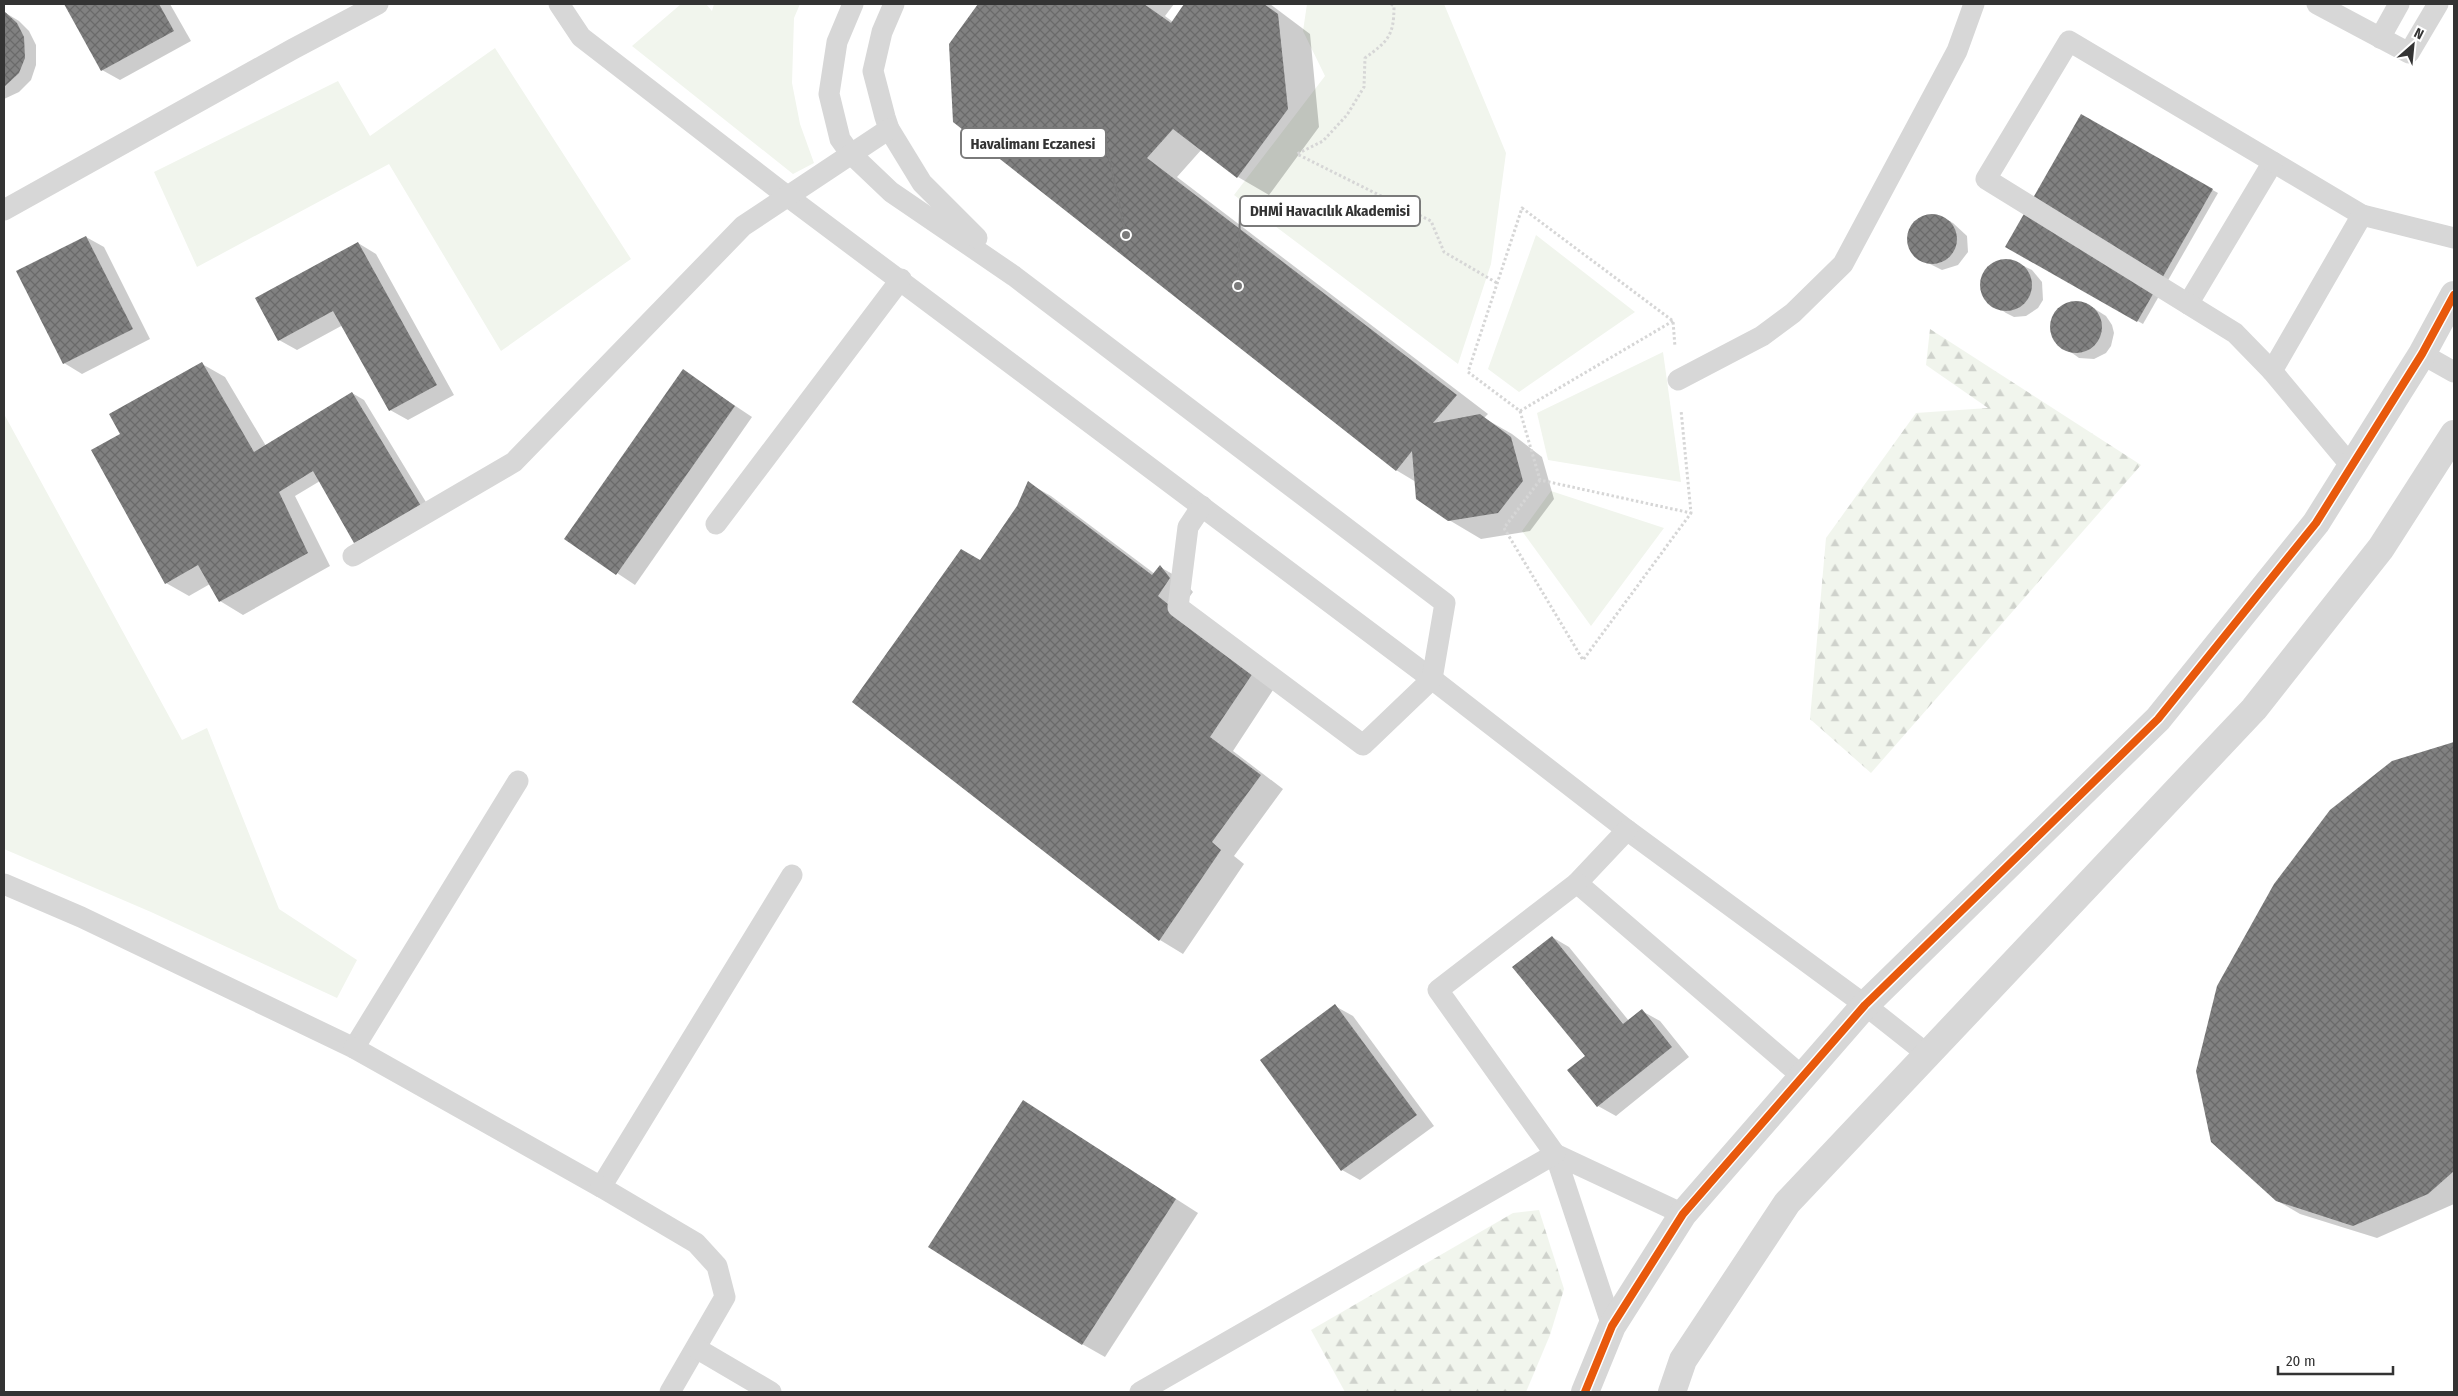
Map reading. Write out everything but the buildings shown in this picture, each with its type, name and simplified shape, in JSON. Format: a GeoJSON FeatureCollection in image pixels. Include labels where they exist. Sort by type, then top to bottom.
{"type":"FeatureCollection","features":[{"type":"Feature","properties":{"kind":"street"},"geometry":{"type":"LineString","coordinates":[[1585,1392],[1612,1326],[1683,1214],[1865,1005],[2158,719],[2316,523],[2422,354],[2454,295]]}},
{"type":"Feature","properties":{"kind":"street"},"geometry":{"type":"LineString","coordinates":[[1672,1392],[1684,1360],[1787,1203],[2254,709],[2380,548],[2454,434]]}},
{"type":"Feature","properties":{"kind":"lane"},"geometry":{"type":"LineString","coordinates":[[4,210],[293,48],[378,4]]}},
{"type":"Feature","properties":{"kind":"lane"},"geometry":{"type":"LineString","coordinates":[[559,4],[581,37],[788,196],[1432,679],[1627,830],[1865,1005],[1927,1054]]}},
{"type":"Feature","properties":{"kind":"lane"},"geometry":{"type":"LineString","coordinates":[[852,4],[837,42],[829,94],[840,139],[850,153],[891,192],[1014,276],[1445,603],[1432,679],[1363,745],[1178,607],[1188,527],[1202,506]]}},
{"type":"Feature","properties":{"kind":"lane"},"geometry":{"type":"LineString","coordinates":[[894,4],[882,32],[873,71],[889,129],[922,184],[1014,276]]}},
{"type":"Feature","properties":{"kind":"lane"},"geometry":{"type":"LineString","coordinates":[[1678,380],[1762,336],[1793,313],[1843,264],[1957,52],[1974,4]]}},
{"type":"Feature","properties":{"kind":"lane"},"geometry":{"type":"LineString","coordinates":[[2317,4],[2409,54],[2438,4]]}},
{"type":"Feature","properties":{"kind":"lane"},"geometry":{"type":"LineString","coordinates":[[2380,38],[2398,4]]}},
{"type":"Feature","properties":{"kind":"lane"},"geometry":{"type":"LineString","coordinates":[[2352,467],[2272,371],[2235,333],[1986,179],[2069,41],[2362,215],[2454,238]]}},
{"type":"Feature","properties":{"kind":"lane"},"geometry":{"type":"LineString","coordinates":[[353,556],[514,462],[743,226],[850,153],[889,129]]}},
{"type":"Feature","properties":{"kind":"lane"},"geometry":{"type":"LineString","coordinates":[[2188,304],[2273,162]]}},
{"type":"Feature","properties":{"kind":"lane"},"geometry":{"type":"LineString","coordinates":[[2272,371],[2362,215]]}},
{"type":"Feature","properties":{"kind":"lane"},"geometry":{"type":"LineString","coordinates":[[716,524],[901,279]]}},
{"type":"Feature","properties":{"kind":"lane"},"geometry":{"type":"LineString","coordinates":[[2422,354],[2454,372]]}},
{"type":"Feature","properties":{"kind":"lane"},"geometry":{"type":"LineString","coordinates":[[354,1048],[518,781]]}},
{"type":"Feature","properties":{"kind":"lane"},"geometry":{"type":"LineString","coordinates":[[1612,1326],[1555,1154],[1438,990],[1577,883],[1627,830]]}},
{"type":"Feature","properties":{"kind":"lane"},"geometry":{"type":"LineString","coordinates":[[601,1187],[792,875]]}},
{"type":"Feature","properties":{"kind":"lane"},"geometry":{"type":"LineString","coordinates":[[1577,883],[1803,1077]]}},
{"type":"Feature","properties":{"kind":"lane"},"geometry":{"type":"LineString","coordinates":[[4,884],[81,917],[354,1048],[601,1187],[696,1243],[718,1266],[725,1297],[670,1392]]}},
{"type":"Feature","properties":{"kind":"lane"},"geometry":{"type":"LineString","coordinates":[[1555,1154],[1683,1214]]}},
{"type":"Feature","properties":{"kind":"lane"},"geometry":{"type":"LineString","coordinates":[[1140,1392],[1555,1154]]}},
{"type":"Feature","properties":{"kind":"lane"},"geometry":{"type":"LineString","coordinates":[[696,1348],[771,1392]]}},
{"type":"Feature","properties":{"kind":"path"},"geometry":{"type":"LineString","coordinates":[[1392,4],[1394,6],[1394,27],[1382,46],[1365,58],[1364,87],[1347,116],[1323,141],[1297,154],[1431,220],[1444,252],[1498,283]]}},
{"type":"Feature","properties":{"kind":"path"},"geometry":{"type":"LineString","coordinates":[[1522,208],[1673,321],[1691,514],[1583,660],[1504,528],[1540,480],[1520,411],[1468,372],[1522,208]]}},
{"type":"Feature","properties":{"kind":"path"},"geometry":{"type":"LineString","coordinates":[[1520,411],[1673,321]]}},
{"type":"Feature","properties":{"kind":"path"},"geometry":{"type":"LineString","coordinates":[[1540,480],[1691,514]]}},
{"type":"Feature","properties":{"kind":"green space"},"geometry":{"type":"Polygon","coordinates":[[[681,4],[706,4],[712,11],[714,4],[800,4],[794,18],[792,83],[800,124],[814,163],[793,174],[632,46],[681,4]]]}},
{"type":"Feature","properties":{"kind":"green space"},"geometry":{"type":"Polygon","coordinates":[[[1307,4],[1444,4],[1506,153],[1491,264],[1458,364],[1234,195],[1325,76],[1303,31],[1307,4]]]}},
{"type":"Feature","properties":{"kind":"green space"},"geometry":{"type":"Polygon","coordinates":[[[495,48],[631,259],[501,351],[389,164],[197,267],[154,172],[338,81],[370,136],[495,48]]]}},
{"type":"Feature","properties":{"kind":"green space"},"geometry":{"type":"Polygon","coordinates":[[[1536,235],[1635,312],[1519,392],[1488,369],[1536,235]]]}},
{"type":"Feature","properties":{"kind":"green space"},"geometry":{"type":"Polygon","coordinates":[[[1930,329],[2141,465],[1871,773],[1810,719],[1826,538],[1916,413],[1988,408],[1926,365],[1930,329]]]}},
{"type":"Feature","properties":{"kind":"green space"},"geometry":{"type":"Polygon","coordinates":[[[1663,352],[1681,482],[1548,460],[1537,413],[1663,352]]]}},
{"type":"Feature","properties":{"kind":"green space"},"geometry":{"type":"Polygon","coordinates":[[[4,414],[182,740],[207,728],[279,909],[357,960],[337,998],[151,912],[4,849],[4,414]]]}},
{"type":"Feature","properties":{"kind":"green space"},"geometry":{"type":"Polygon","coordinates":[[[1551,491],[1664,528],[1591,626],[1522,531],[1551,491]]]}},
{"type":"Feature","properties":{"kind":"green space"},"geometry":{"type":"Polygon","coordinates":[[[1539,1210],[1564,1289],[1550,1335],[1526,1392],[1345,1392],[1311,1330],[1513,1213],[1539,1210]]]}},
{"type":"Feature","properties":{"kind":"cycle path"},"geometry":{"type":"LineString","coordinates":[[1585,1392],[1612,1326],[1683,1214],[1865,1005],[2158,719],[2316,523],[2422,354],[2454,295]]}},
{"type":"Feature","properties":{"kind":"place","name":"Havalimanı Eczanesi"},"geometry":{"type":"Point","coordinates":[1126,235]}},
{"type":"Feature","properties":{"kind":"place","name":"DHMİ Havacılık Akademisi"},"geometry":{"type":"Point","coordinates":[1238,286]}}]}
